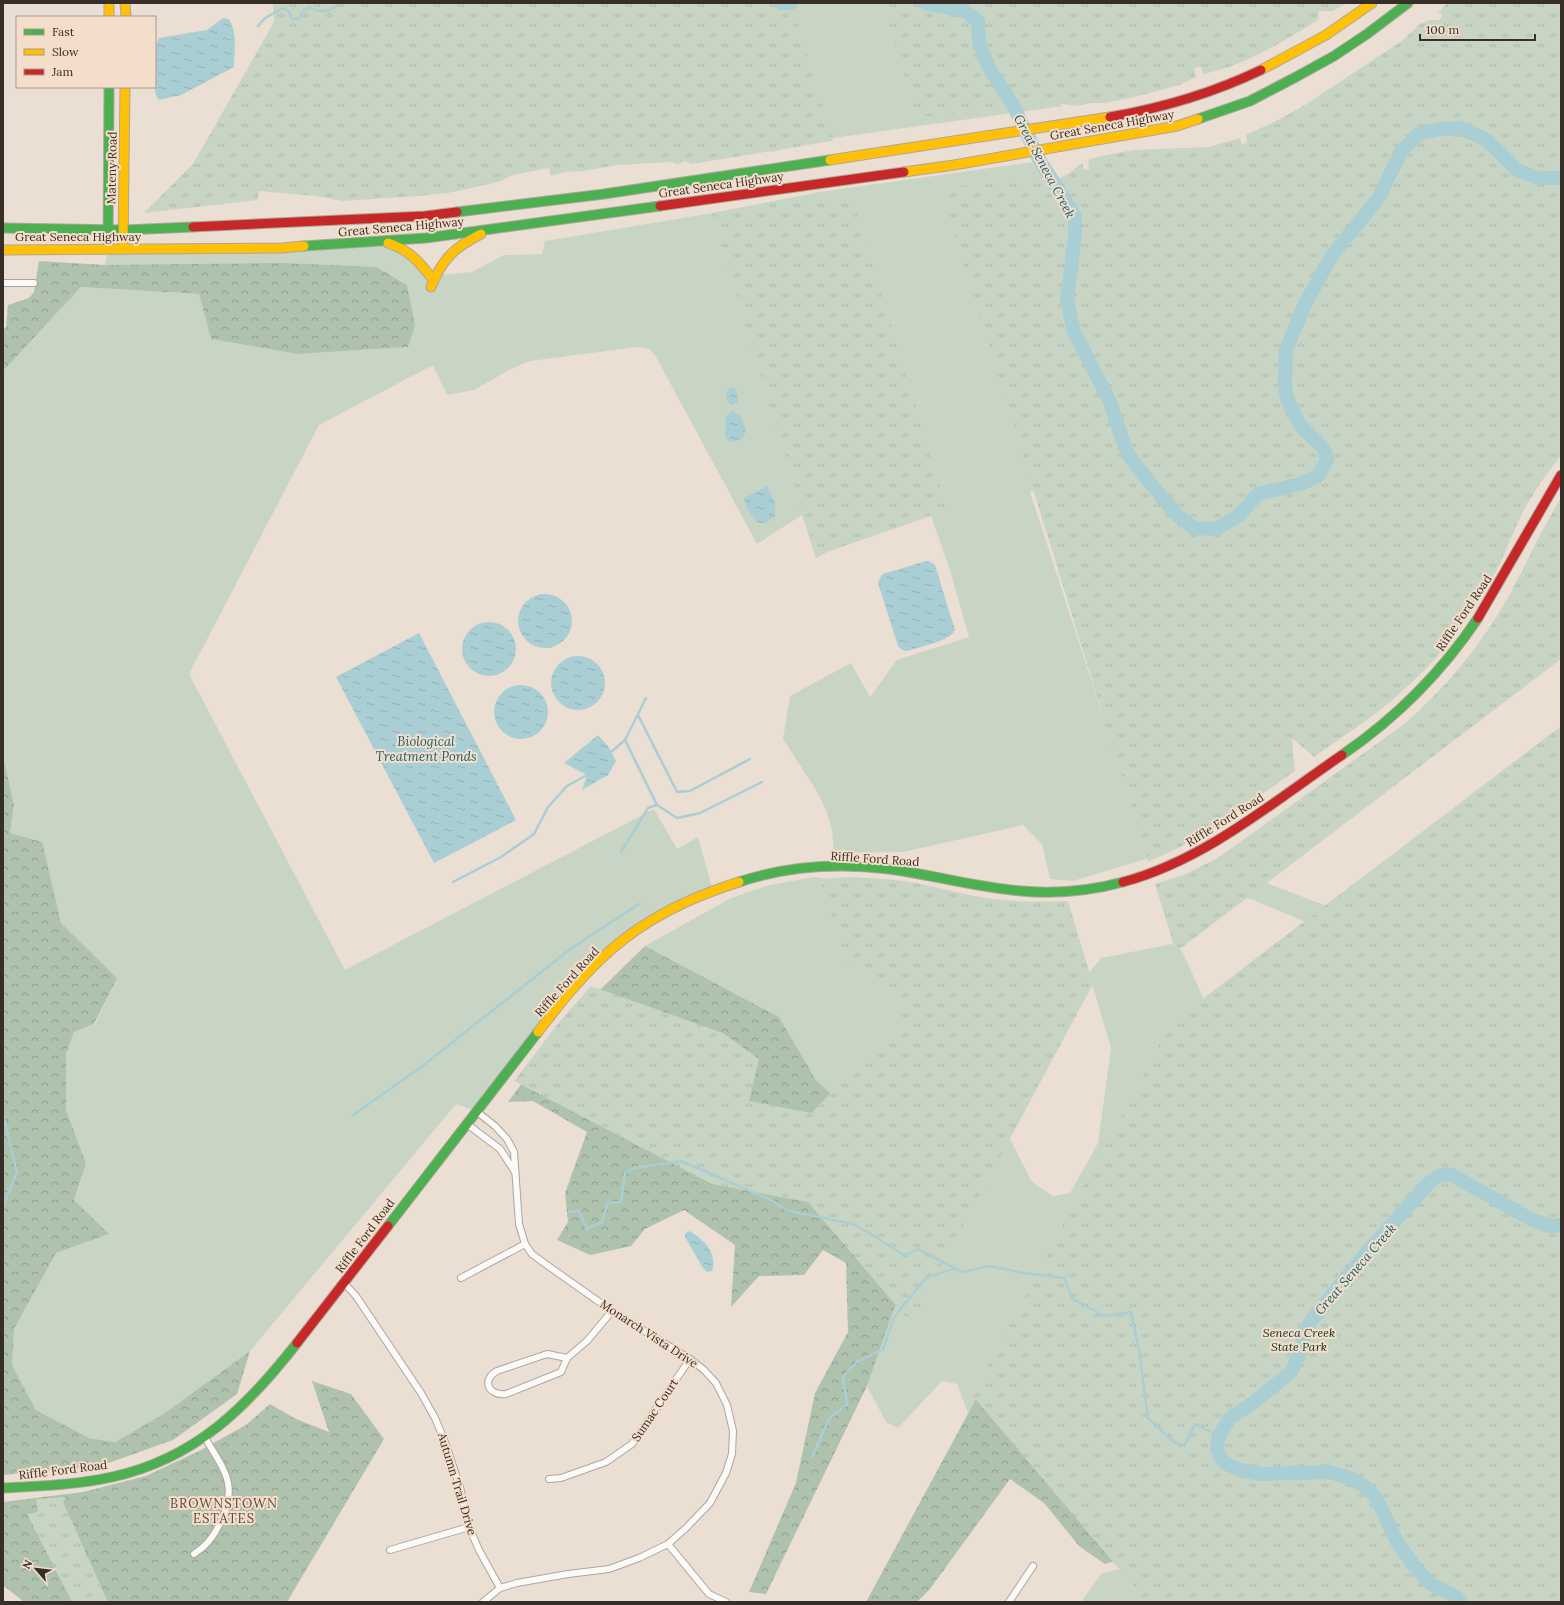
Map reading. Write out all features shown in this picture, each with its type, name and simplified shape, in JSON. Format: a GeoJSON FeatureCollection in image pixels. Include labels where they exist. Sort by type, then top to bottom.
{"type":"FeatureCollection","features":[{"type":"Feature","properties":{"kind":"main road"},"geometry":{"type":"LineString","coordinates":[[109,3],[109,16]]}},
{"type":"Feature","properties":{"kind":"main road"},"geometry":{"type":"LineString","coordinates":[[126,3],[126,16]]}},
{"type":"Feature","properties":{"kind":"main road","name":"Great Seneca Highway"},"geometry":{"type":"LineString","coordinates":[[3,228],[124,230],[425,216],[604,194],[972,139],[1127,114],[1173,103],[1238,80],[1296,52],[1328,34],[1372,3]]}},
{"type":"Feature","properties":{"kind":"main road","name":"Great Seneca Highway"},"geometry":{"type":"LineString","coordinates":[[3,250],[108,248],[282,248],[426,238],[983,160],[1071,145],[1177,126],[1250,100],[1334,56],[1367,34],[1408,3]]}},
{"type":"Feature","properties":{"kind":"main road","name":"Mateny Road"},"geometry":{"type":"LineString","coordinates":[[108,88],[108,248]]}},
{"type":"Feature","properties":{"kind":"main road","name":"Mateny Road"},"geometry":{"type":"LineString","coordinates":[[123,249],[125,88]]}},
{"type":"Feature","properties":{"kind":"main road"},"geometry":{"type":"LineString","coordinates":[[431,287],[440,264],[454,250],[464,242],[490,230]]}},
{"type":"Feature","properties":{"kind":"main road"},"geometry":{"type":"LineString","coordinates":[[382,242],[392,244],[413,254],[420,261],[430,276]]}},
{"type":"Feature","properties":{"kind":"main road","name":"Riffle Ford Road"},"geometry":{"type":"LineString","coordinates":[[3,1488],[60,1484],[113,1476],[165,1459],[188,1447],[234,1414],[276,1372],[563,1000],[594,966],[615,947],[664,914],[713,891],[740,882],[794,870],[833,866],[908,872],[1006,890],[1040,892],[1092,888],[1128,881],[1163,869],[1214,844],[1245,823],[1384,724],[1428,683],[1461,644],[1484,609],[1561,475]]}},
{"type":"Feature","properties":{"kind":"street"},"geometry":{"type":"LineString","coordinates":[[3,283],[34,284]]}},
{"type":"Feature","properties":{"kind":"street","name":"Monarch Vista Drive"},"geometry":{"type":"LineString","coordinates":[[476,1111],[495,1126],[507,1139],[514,1152],[516,1162],[515,1172],[519,1224],[525,1244],[532,1254],[612,1311],[690,1359],[704,1370],[716,1382],[727,1405],[732,1431],[732,1454],[726,1473],[710,1503],[668,1544],[639,1558],[609,1569],[568,1574],[517,1583],[500,1588],[483,1602]]}},
{"type":"Feature","properties":{"kind":"street","name":"Monarch Vista Drive"},"geometry":{"type":"LineString","coordinates":[[467,1124],[500,1148],[515,1172]]}},
{"type":"Feature","properties":{"kind":"street"},"geometry":{"type":"LineString","coordinates":[[461,1278],[525,1244]]}},
{"type":"Feature","properties":{"kind":"street","name":"Autumn Trail Drive"},"geometry":{"type":"LineString","coordinates":[[344,1283],[360,1303],[421,1393],[435,1418],[445,1442],[460,1487],[468,1527],[500,1588]]}},
{"type":"Feature","properties":{"kind":"street"},"geometry":{"type":"LineString","coordinates":[[567,1358],[547,1354],[497,1371],[492,1374],[489,1380],[490,1387],[493,1392],[498,1395],[506,1394],[561,1372],[567,1358],[587,1340],[612,1311]]}},
{"type":"Feature","properties":{"kind":"street","name":"Sumac Court"},"geometry":{"type":"LineString","coordinates":[[549,1479],[561,1478],[606,1462],[632,1444],[690,1359]]}},
{"type":"Feature","properties":{"kind":"street"},"geometry":{"type":"LineString","coordinates":[[194,1554],[203,1548],[216,1533],[228,1507],[229,1497],[229,1486],[226,1475],[204,1436]]}},
{"type":"Feature","properties":{"kind":"street"},"geometry":{"type":"LineString","coordinates":[[390,1550],[468,1527]]}},
{"type":"Feature","properties":{"kind":"street"},"geometry":{"type":"LineString","coordinates":[[668,1544],[709,1594],[726,1602]]}},
{"type":"Feature","properties":{"kind":"street"},"geometry":{"type":"LineString","coordinates":[[1010,1602],[1033,1566]]}},
{"type":"Feature","properties":{"kind":"green space"},"geometry":{"type":"Polygon","coordinates":[[[273,3],[791,3],[833,138],[832,141],[692,164],[685,161],[678,164],[670,162],[617,165],[584,171],[565,172],[551,176],[549,168],[513,175],[498,182],[448,193],[343,201],[315,196],[259,191],[258,200],[144,213],[193,164],[274,22],[273,3]]]}},
{"type":"Feature","properties":{"kind":"green space"},"geometry":{"type":"Polygon","coordinates":[[[763,3],[885,3],[1029,82],[1063,106],[833,138],[771,152],[782,98],[763,3]]]}},
{"type":"Feature","properties":{"kind":"green space"},"geometry":{"type":"Polygon","coordinates":[[[882,3],[1347,3],[1333,11],[1319,11],[1318,20],[1277,45],[1234,65],[1203,74],[1200,66],[1194,69],[1196,77],[1179,85],[1139,96],[1105,103],[1091,103],[1075,106],[1038,100],[937,117],[917,115],[882,3]]]}},
{"type":"Feature","properties":{"kind":"green space"},"geometry":{"type":"Polygon","coordinates":[[[1447,3],[1561,3],[1561,456],[1528,503],[1493,578],[1479,601],[1448,644],[1424,671],[1378,712],[1314,757],[1292,738],[1295,771],[1209,831],[1148,862],[941,190],[946,185],[966,186],[1034,179],[1051,182],[1068,174],[1082,163],[1084,170],[1089,169],[1088,160],[1133,150],[1209,147],[1240,138],[1242,144],[1247,143],[1246,135],[1305,105],[1403,40],[1420,24],[1429,20],[1440,20],[1442,14],[1438,13],[1447,3]]]}},
{"type":"Feature","properties":{"kind":"green space"},"geometry":{"type":"Polygon","coordinates":[[[1040,161],[1047,217],[1109,456],[1030,492],[1099,704],[1156,856],[1073,881],[1050,879],[1042,844],[1023,825],[903,852],[834,853],[832,830],[826,810],[816,790],[783,739],[790,696],[851,663],[870,697],[897,660],[969,637],[950,570],[931,516],[827,552],[816,558],[802,515],[757,544],[656,357],[649,349],[637,347],[530,361],[511,369],[474,390],[447,395],[433,365],[319,425],[189,674],[345,970],[654,809],[677,849],[698,837],[713,891],[664,915],[594,966],[476,1111],[456,1104],[250,1351],[165,1413],[115,1442],[89,1438],[36,1410],[12,1365],[14,1329],[56,1253],[108,1234],[74,1200],[86,1163],[66,1110],[66,1054],[74,1032],[95,1024],[117,978],[61,923],[53,892],[10,833],[14,805],[3,755],[3,371],[81,287],[199,294],[211,339],[298,354],[408,347],[131,267],[105,265],[108,248],[382,242],[405,250],[430,276],[472,272],[504,255],[542,254],[545,241],[712,213],[820,192],[1040,161]]]}},
{"type":"Feature","properties":{"kind":"green space"},"geometry":{"type":"Polygon","coordinates":[[[840,197],[853,201],[947,509],[827,552],[816,558],[712,213],[803,199],[840,197]]]}},
{"type":"Feature","properties":{"kind":"green space"},"geometry":{"type":"Polygon","coordinates":[[[39,261],[105,265],[282,263],[376,267],[407,285],[415,325],[408,347],[298,354],[211,339],[199,294],[81,287],[3,371],[3,328],[6,328],[8,305],[29,298],[34,292],[39,261]]]}},
{"type":"Feature","properties":{"kind":"green space"},"geometry":{"type":"Polygon","coordinates":[[[1561,498],[1561,659],[1176,952],[1155,884],[1188,873],[1219,857],[1403,725],[1419,710],[1449,680],[1488,629],[1511,592],[1561,498]]]}},
{"type":"Feature","properties":{"kind":"green space","name":"Seneca Creek State Park"},"geometry":{"type":"Polygon","coordinates":[[[1561,726],[1561,1602],[1147,1602],[972,1395],[1171,1023],[1561,726]]]}},
{"type":"Feature","properties":{"kind":"green space"},"geometry":{"type":"Polygon","coordinates":[[[3,755],[14,805],[10,833],[42,842],[61,923],[117,978],[94,1024],[74,1032],[66,1054],[66,1110],[86,1163],[74,1200],[109,1234],[56,1253],[14,1329],[12,1365],[36,1410],[89,1438],[115,1442],[165,1413],[250,1351],[237,1394],[173,1440],[100,1466],[3,1475],[3,755]]]}},
{"type":"Feature","properties":{"kind":"green space"},"geometry":{"type":"Polygon","coordinates":[[[814,877],[910,890],[931,983],[866,1126],[816,1080],[779,1017],[645,946],[731,898],[770,885],[814,877]]]}},
{"type":"Feature","properties":{"kind":"green space"},"geometry":{"type":"Polygon","coordinates":[[[849,877],[908,882],[994,899],[1031,902],[1068,901],[1093,984],[911,1323],[808,1202],[712,1184],[514,1081],[560,1021],[591,986],[723,1033],[759,1059],[749,1101],[811,1113],[897,1026],[903,999],[847,964],[820,879],[849,877]]]}},
{"type":"Feature","properties":{"kind":"green space"},"geometry":{"type":"Polygon","coordinates":[[[1259,880],[1477,964],[1345,939],[1251,899],[1202,885],[1259,880]]]}},
{"type":"Feature","properties":{"kind":"green space"},"geometry":{"type":"Polygon","coordinates":[[[1172,944],[1182,951],[1207,1006],[968,1413],[957,1384],[942,1381],[898,1428],[886,1422],[867,1386],[901,1289],[1010,1139],[1032,1182],[1053,1196],[1070,1193],[1098,1143],[1111,1048],[1089,973],[1101,958],[1172,944]]]}},
{"type":"Feature","properties":{"kind":"green space"},"geometry":{"type":"Polygon","coordinates":[[[645,946],[779,1017],[816,1080],[866,1126],[901,1289],[867,1386],[766,1594],[749,1592],[796,1483],[815,1393],[848,1332],[846,1263],[823,1250],[804,1275],[759,1276],[731,1307],[735,1245],[684,1210],[645,1229],[631,1246],[590,1255],[557,1240],[568,1222],[565,1193],[587,1132],[533,1101],[508,1102],[570,1019],[645,946]]]}},
{"type":"Feature","properties":{"kind":"green space"},"geometry":{"type":"Polygon","coordinates":[[[312,1381],[351,1394],[384,1439],[287,1602],[24,1602],[4,1586],[3,1502],[83,1492],[146,1476],[201,1450],[246,1425],[270,1404],[296,1419],[329,1432],[312,1381]]]}},
{"type":"Feature","properties":{"kind":"green space"},"geometry":{"type":"Polygon","coordinates":[[[976,1399],[1136,1554],[1105,1564],[1079,1546],[1044,1503],[1010,1479],[930,1589],[917,1602],[866,1602],[976,1399]]]}},
{"type":"Feature","properties":{"kind":"green space"},"geometry":{"type":"Polygon","coordinates":[[[66,1497],[63,1502],[108,1602],[72,1602],[27,1514],[38,1512],[36,1499],[66,1497]]]}},
{"type":"Feature","properties":{"kind":"green space"},"geometry":{"type":"Polygon","coordinates":[[[1130,1567],[1163,1602],[1081,1602],[1102,1573],[1130,1567]]]}},
{"type":"Feature","properties":{"kind":"water"},"geometry":{"type":"Polygon","coordinates":[[[223,18],[229,19],[235,36],[234,67],[181,95],[159,100],[155,93],[155,89],[156,46],[159,38],[207,30],[223,18]]]}},
{"type":"Feature","properties":{"kind":"water"},"geometry":{"type":"Polygon","coordinates":[[[730,387],[736,388],[738,402],[732,405],[727,401],[726,393],[730,387]]]}},
{"type":"Feature","properties":{"kind":"water"},"geometry":{"type":"Polygon","coordinates":[[[732,410],[741,416],[746,432],[740,440],[729,442],[725,436],[726,417],[732,410]]]}},
{"type":"Feature","properties":{"kind":"water"},"geometry":{"type":"Polygon","coordinates":[[[767,486],[775,503],[775,516],[766,523],[758,523],[748,511],[744,498],[767,486]]]}},
{"type":"Feature","properties":{"kind":"water"},"geometry":{"type":"Polygon","coordinates":[[[929,561],[935,565],[955,630],[952,634],[934,643],[907,651],[902,650],[898,646],[878,583],[883,574],[929,561]]]}},
{"type":"Feature","properties":{"kind":"water"},"geometry":{"type":"Polygon","coordinates":[[[545,594],[555,596],[564,602],[570,611],[572,621],[570,631],[564,640],[555,646],[545,648],[535,646],[526,640],[520,631],[518,621],[520,611],[526,602],[535,596],[545,594]]]}},
{"type":"Feature","properties":{"kind":"water"},"geometry":{"type":"Polygon","coordinates":[[[489,622],[499,624],[508,630],[514,639],[516,649],[514,659],[508,668],[499,674],[489,676],[479,674],[470,668],[464,659],[462,649],[464,639],[470,630],[479,624],[489,622]]]}},
{"type":"Feature","properties":{"kind":"water","name":"Biological Treatment Ponds"},"geometry":{"type":"Polygon","coordinates":[[[419,633],[516,820],[434,863],[336,677],[419,633]]]}},
{"type":"Feature","properties":{"kind":"water"},"geometry":{"type":"Polygon","coordinates":[[[578,656],[588,658],[597,664],[603,673],[605,683],[603,693],[597,702],[588,708],[578,710],[568,708],[559,702],[553,693],[551,683],[553,673],[559,664],[568,658],[578,656]]]}},
{"type":"Feature","properties":{"kind":"water"},"geometry":{"type":"Polygon","coordinates":[[[521,685],[531,687],[540,693],[546,702],[548,712],[546,722],[540,731],[531,737],[521,739],[511,737],[502,731],[496,722],[494,712],[496,702],[502,693],[511,687],[521,685]]]}},
{"type":"Feature","properties":{"kind":"water"},"geometry":{"type":"Polygon","coordinates":[[[598,735],[608,746],[616,761],[608,775],[582,790],[587,775],[564,763],[598,735]]]}},
{"type":"Feature","properties":{"kind":"water"},"geometry":{"type":"Polygon","coordinates":[[[689,1231],[704,1242],[708,1247],[713,1259],[712,1271],[707,1272],[703,1268],[685,1237],[685,1234],[689,1231]]]}},
{"type":"Feature","properties":{"kind":"waterway"},"geometry":{"type":"LineString","coordinates":[[258,26],[265,18],[283,8],[289,12],[291,19],[298,19],[303,11],[309,7],[325,11],[332,9],[339,3]]}},
{"type":"Feature","properties":{"kind":"waterway","name":"Great Seneca Creek"},"geometry":{"type":"LineString","coordinates":[[782,3],[791,3]]}},
{"type":"Feature","properties":{"kind":"waterway","name":"Great Seneca Creek"},"geometry":{"type":"LineString","coordinates":[[926,3],[966,12],[978,21],[979,43],[989,68],[1012,103],[1040,161],[1075,217],[1075,236],[1067,301],[1074,332],[1110,402],[1127,453],[1178,516],[1194,528],[1217,529],[1239,515],[1258,494],[1300,484],[1318,476],[1327,460],[1324,449],[1300,425],[1288,401],[1285,388],[1286,350],[1305,304],[1332,255],[1378,199],[1401,152],[1418,134],[1439,129],[1460,128],[1487,140],[1517,170],[1538,178],[1561,178]]}},
{"type":"Feature","properties":{"kind":"waterway"},"geometry":{"type":"LineString","coordinates":[[611,752],[625,740],[646,698]]}},
{"type":"Feature","properties":{"kind":"waterway"},"geometry":{"type":"LineString","coordinates":[[638,715],[677,792],[690,791],[750,759]]}},
{"type":"Feature","properties":{"kind":"waterway"},"geometry":{"type":"LineString","coordinates":[[625,740],[657,805],[677,818],[700,813],[762,782]]}},
{"type":"Feature","properties":{"kind":"waterway"},"geometry":{"type":"LineString","coordinates":[[453,882],[501,857],[534,834],[548,807],[567,786],[587,775]]}},
{"type":"Feature","properties":{"kind":"waterway"},"geometry":{"type":"LineString","coordinates":[[621,852],[648,808],[657,805]]}},
{"type":"Feature","properties":{"kind":"waterway"},"geometry":{"type":"LineString","coordinates":[[353,1115],[420,1068],[569,950],[639,904]]}},
{"type":"Feature","properties":{"kind":"waterway"},"geometry":{"type":"LineString","coordinates":[[3,1115],[17,1172],[3,1206]]}},
{"type":"Feature","properties":{"kind":"waterway"},"geometry":{"type":"LineString","coordinates":[[569,1212],[579,1211],[587,1229],[602,1222],[608,1203],[621,1202],[625,1173],[634,1168],[681,1161],[769,1199],[789,1211],[853,1224],[905,1256],[918,1249],[962,1272],[989,1266],[1024,1273],[1064,1278],[1073,1299],[1104,1316],[1131,1312],[1139,1350],[1148,1418],[1174,1442],[1184,1446],[1195,1424],[1219,1436]]}},
{"type":"Feature","properties":{"kind":"waterway","name":"Great Seneca Creek"},"geometry":{"type":"LineString","coordinates":[[1461,1602],[1456,1597],[1431,1584],[1415,1567],[1397,1542],[1377,1499],[1366,1487],[1352,1479],[1330,1472],[1262,1474],[1240,1470],[1221,1459],[1217,1448],[1219,1436],[1230,1418],[1254,1402],[1291,1372],[1301,1350],[1305,1331],[1314,1317],[1367,1252],[1428,1184],[1436,1178],[1442,1175],[1452,1175],[1530,1219],[1551,1226],[1561,1225]]}},
{"type":"Feature","properties":{"kind":"waterway"},"geometry":{"type":"LineString","coordinates":[[812,1457],[829,1419],[847,1404],[843,1377],[857,1362],[883,1349],[894,1317],[926,1278],[955,1268]]}},
{"type":"Feature","properties":{"kind":"traffic: fast"},"geometry":{"type":"LineString","coordinates":[[1198,119],[1250,101],[1296,77],[1334,56],[1367,34],[1408,3]]}},
{"type":"Feature","properties":{"kind":"traffic: fast"},"geometry":{"type":"LineString","coordinates":[[108,248],[109,88]]}},
{"type":"Feature","properties":{"kind":"traffic: fast"},"geometry":{"type":"LineString","coordinates":[[457,212],[604,194],[830,160]]}},
{"type":"Feature","properties":{"kind":"traffic: fast"},"geometry":{"type":"LineString","coordinates":[[304,246],[426,238],[660,206]]}},
{"type":"Feature","properties":{"kind":"traffic: fast"},"geometry":{"type":"LineString","coordinates":[[3,228],[124,230],[193,227]]}},
{"type":"Feature","properties":{"kind":"traffic: fast"},"geometry":{"type":"LineString","coordinates":[[1342,755],[1381,726],[1417,693],[1449,657],[1478,618]]}},
{"type":"Feature","properties":{"kind":"traffic: fast"},"geometry":{"type":"LineString","coordinates":[[739,882],[776,872],[832,866],[889,869],[988,887],[1034,892],[1085,890],[1123,882]]}},
{"type":"Feature","properties":{"kind":"traffic: fast"},"geometry":{"type":"LineString","coordinates":[[388,1226],[538,1032]]}},
{"type":"Feature","properties":{"kind":"traffic: fast"},"geometry":{"type":"LineString","coordinates":[[3,1488],[58,1485],[98,1480],[142,1469],[169,1457],[194,1444],[238,1409],[259,1388],[297,1343]]}},
{"type":"Feature","properties":{"kind":"traffic: slow"},"geometry":{"type":"LineString","coordinates":[[109,3],[109,16]]}},
{"type":"Feature","properties":{"kind":"traffic: slow"},"geometry":{"type":"LineString","coordinates":[[125,3],[126,16]]}},
{"type":"Feature","properties":{"kind":"traffic: slow"},"geometry":{"type":"LineString","coordinates":[[1261,70],[1326,35],[1372,3]]}},
{"type":"Feature","properties":{"kind":"traffic: slow"},"geometry":{"type":"LineString","coordinates":[[123,249],[125,88]]}},
{"type":"Feature","properties":{"kind":"traffic: slow"},"geometry":{"type":"LineString","coordinates":[[830,160],[1110,117]]}},
{"type":"Feature","properties":{"kind":"traffic: slow"},"geometry":{"type":"LineString","coordinates":[[904,172],[954,165],[1177,126],[1198,119]]}},
{"type":"Feature","properties":{"kind":"traffic: slow"},"geometry":{"type":"LineString","coordinates":[[431,287],[435,277],[450,255],[464,244],[481,234]]}},
{"type":"Feature","properties":{"kind":"traffic: slow"},"geometry":{"type":"LineString","coordinates":[[388,243],[401,248],[412,256],[430,276]]}},
{"type":"Feature","properties":{"kind":"traffic: slow"},"geometry":{"type":"LineString","coordinates":[[3,250],[282,248],[304,246]]}},
{"type":"Feature","properties":{"kind":"traffic: slow"},"geometry":{"type":"LineString","coordinates":[[538,1032],[583,977],[603,957],[627,937],[657,917],[689,901],[739,882]]}},
{"type":"Feature","properties":{"kind":"traffic: jam"},"geometry":{"type":"LineString","coordinates":[[1110,117],[1187,99],[1224,86],[1261,70]]}},
{"type":"Feature","properties":{"kind":"traffic: jam"},"geometry":{"type":"LineString","coordinates":[[660,206],[904,172]]}},
{"type":"Feature","properties":{"kind":"traffic: jam"},"geometry":{"type":"LineString","coordinates":[[193,227],[425,216],[457,212]]}},
{"type":"Feature","properties":{"kind":"traffic: jam"},"geometry":{"type":"LineString","coordinates":[[1478,618],[1561,475]]}},
{"type":"Feature","properties":{"kind":"traffic: jam"},"geometry":{"type":"LineString","coordinates":[[1123,882],[1153,872],[1210,845],[1264,810],[1342,755]]}},
{"type":"Feature","properties":{"kind":"traffic: jam"},"geometry":{"type":"LineString","coordinates":[[297,1343],[388,1226]]}},
{"type":"Feature","properties":{"kind":"district","name":"BROWNSTOWN ESTATES"},"geometry":{"type":"Point","coordinates":[224,1510]}}]}
